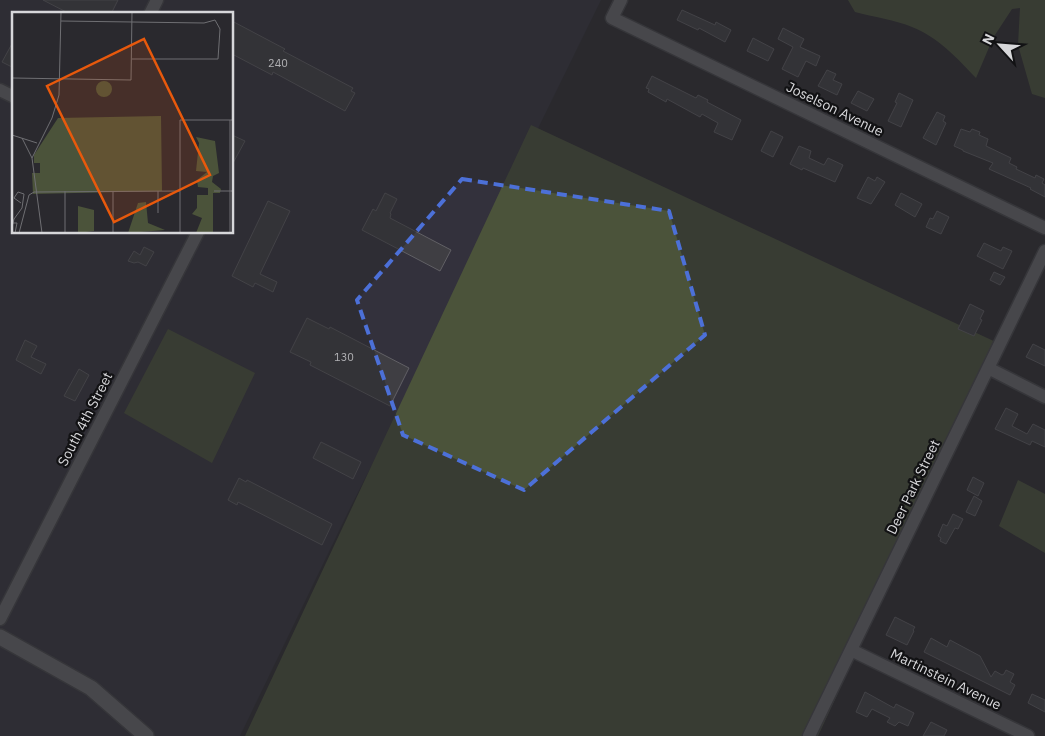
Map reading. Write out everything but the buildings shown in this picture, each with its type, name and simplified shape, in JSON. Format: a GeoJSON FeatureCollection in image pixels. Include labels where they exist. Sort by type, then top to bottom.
{"type":"FeatureCollection","features":[{"type":"Feature","properties":{"kind":"street"},"geometry":{"type":"LineString","coordinates":[[151,12],[157,0]]}},
{"type":"Feature","properties":{"kind":"street","name":"Joselson Avenue"},"geometry":{"type":"LineString","coordinates":[[620,0],[612,18],[1045,228]]}},
{"type":"Feature","properties":{"kind":"street"},"geometry":{"type":"LineString","coordinates":[[0,90],[12,96]]}},
{"type":"Feature","properties":{"kind":"street","name":"South 4th Street"},"geometry":{"type":"LineString","coordinates":[[0,619],[197,234]]}},
{"type":"Feature","properties":{"kind":"street","name":"Deer Park Street"},"geometry":{"type":"LineString","coordinates":[[809,736],[1045,251]]}},
{"type":"Feature","properties":{"kind":"street"},"geometry":{"type":"LineString","coordinates":[[988,368],[1045,397]]}},
{"type":"Feature","properties":{"kind":"street"},"geometry":{"type":"LineString","coordinates":[[0,637],[91,688],[146,736]]}},
{"type":"Feature","properties":{"kind":"street","name":"Martinstein Avenue"},"geometry":{"type":"LineString","coordinates":[[850,650],[1028,736]]}},
{"type":"Feature","properties":{"kind":"highlighted area"},"geometry":{"type":"Polygon","coordinates":[[[462,179],[669,211],[705,335],[524,490],[403,435],[357,300],[462,179]]]}},
{"type":"Feature","properties":{"kind":"shaded area"},"geometry":{"type":"Polygon","coordinates":[[[0,0],[601,0],[351,506],[240,736],[0,736],[0,0]]]}},
{"type":"Feature","properties":{"kind":"green space"},"geometry":{"type":"Polygon","coordinates":[[[848,0],[1045,0],[1045,98],[1032,94],[1018,45],[1020,8],[1012,9],[993,38],[976,78],[947,49],[930,36],[892,20],[855,12],[848,0]]]}},
{"type":"Feature","properties":{"kind":"green space"},"geometry":{"type":"Polygon","coordinates":[[[531,125],[1000,344],[818,736],[245,736],[531,125]]]}},
{"type":"Feature","properties":{"kind":"green space"},"geometry":{"type":"Polygon","coordinates":[[[168,329],[255,373],[212,463],[124,413],[168,329]]]}},
{"type":"Feature","properties":{"kind":"green space"},"geometry":{"type":"Polygon","coordinates":[[[1018,480],[1045,494],[1045,553],[999,526],[1018,480]]]}}]}
